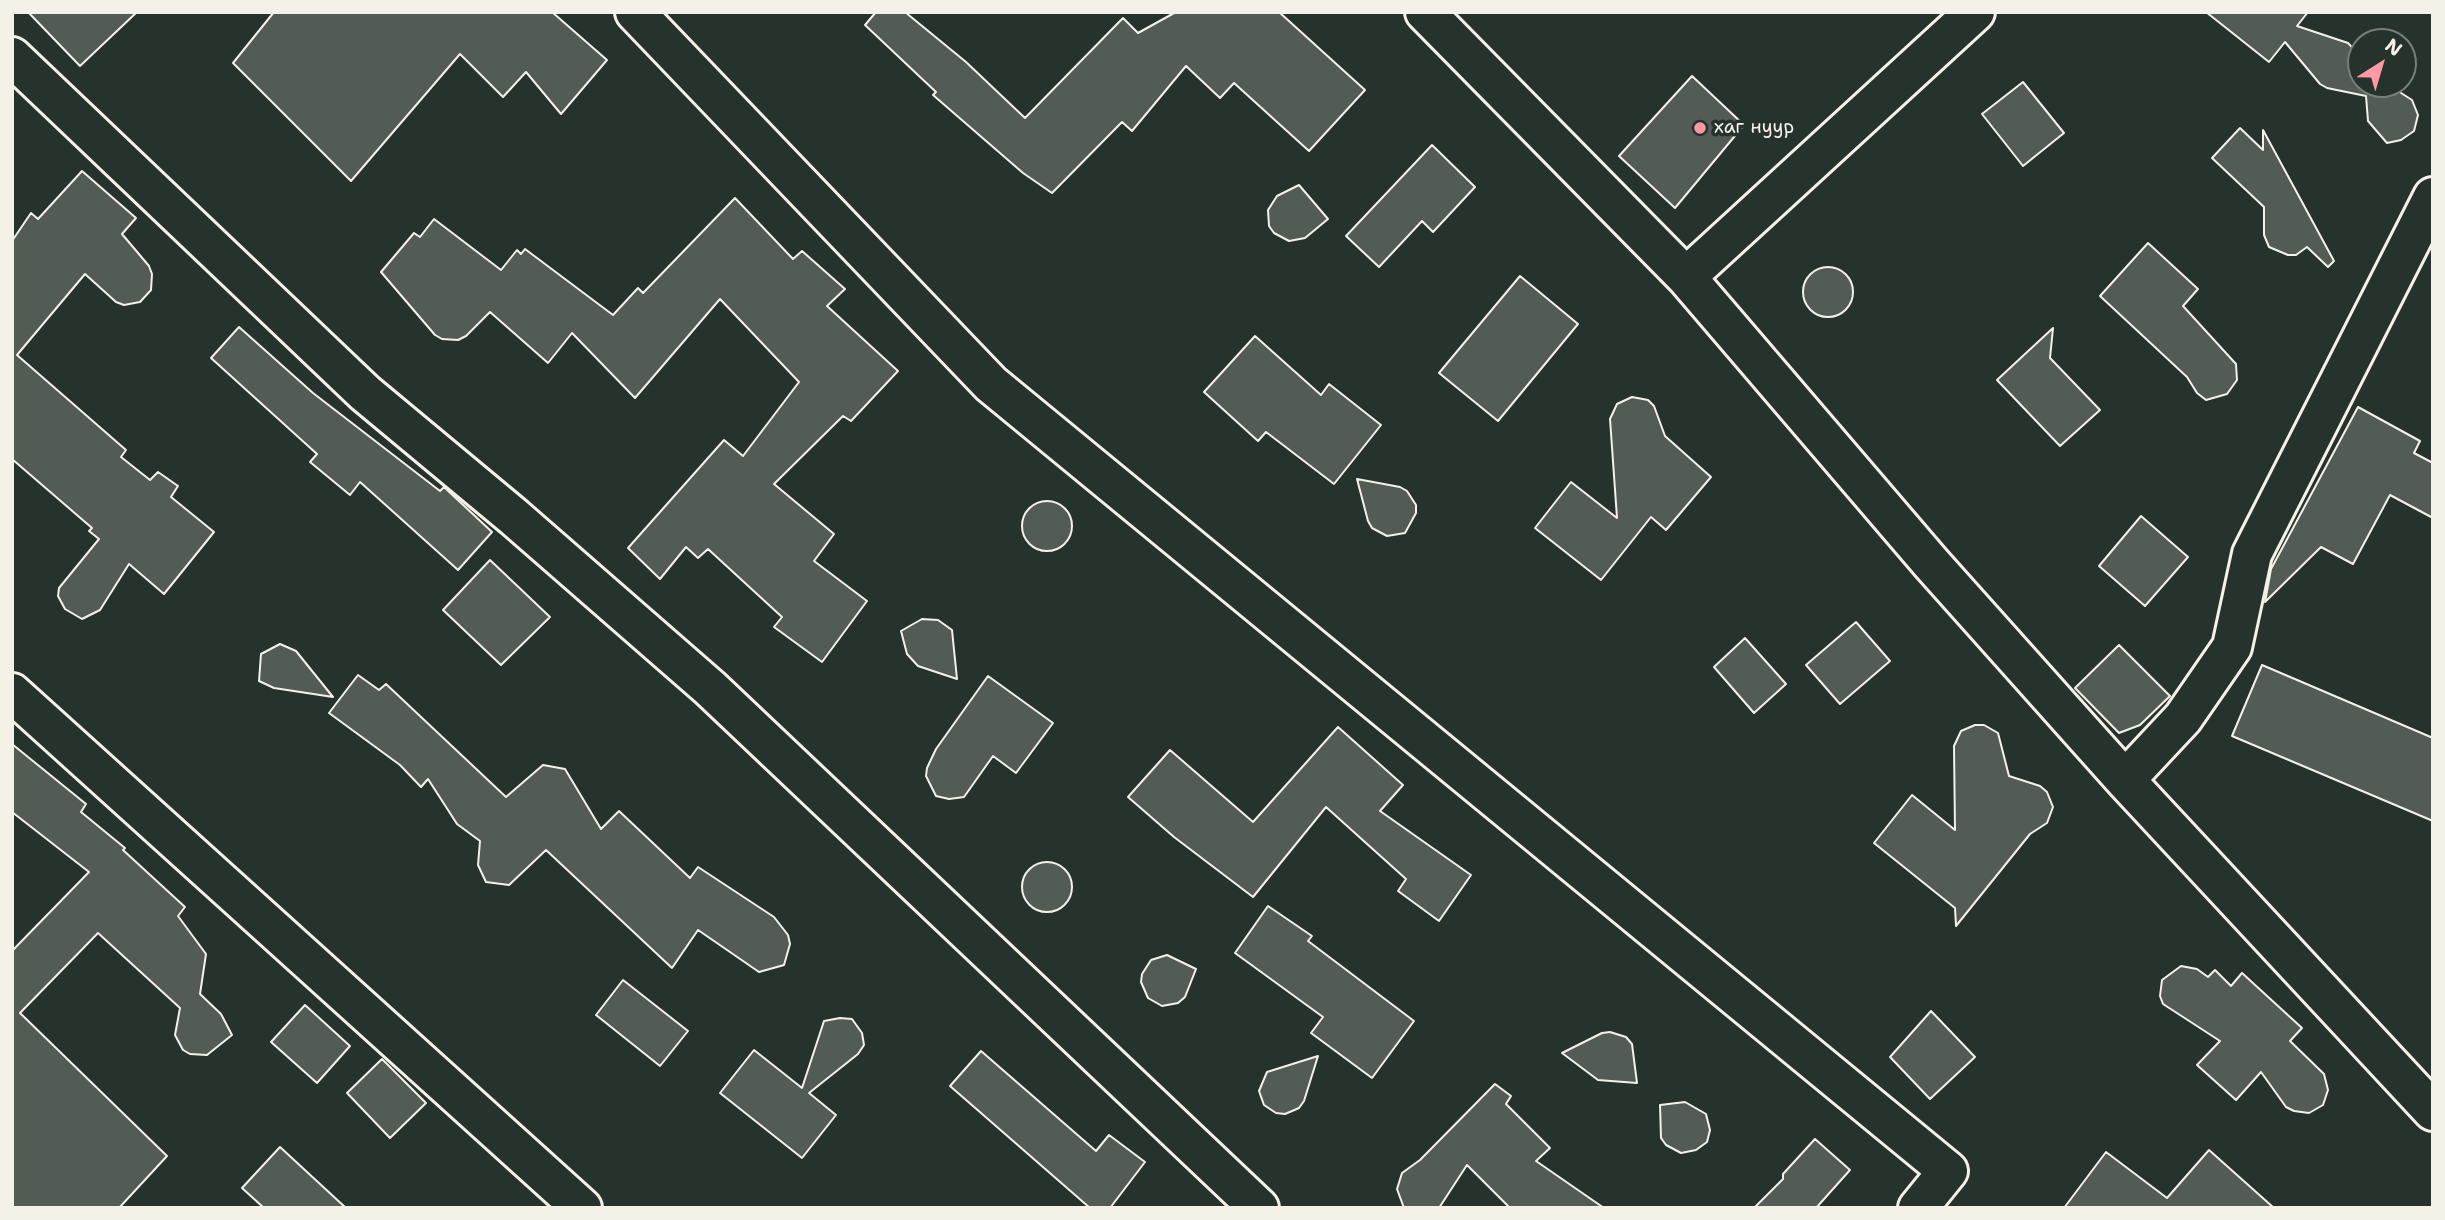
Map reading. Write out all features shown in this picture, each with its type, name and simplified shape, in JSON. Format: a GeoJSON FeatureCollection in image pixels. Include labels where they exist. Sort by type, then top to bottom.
{"type":"FeatureCollection","features":[{"type":"Feature","properties":{"kind":"street"},"geometry":{"type":"LineString","coordinates":[[635,12],[991,384],[1948,1171],[1918,1208]]}},
{"type":"Feature","properties":{"kind":"street"},"geometry":{"type":"LineString","coordinates":[[1426,12],[1686,276],[1931,563],[2125,780],[2433,1111]]}},
{"type":"Feature","properties":{"kind":"street"},"geometry":{"type":"LineString","coordinates":[[1686,276],[1975,12]]}},
{"type":"Feature","properties":{"kind":"street"},"geometry":{"type":"LineString","coordinates":[[12,57],[365,393],[514,517],[710,688],[1259,1208]]}},
{"type":"Feature","properties":{"kind":"street"},"geometry":{"type":"LineString","coordinates":[[2125,780],[2183,718],[2232,647],[2252,554],[2433,197]]}},
{"type":"Feature","properties":{"kind":"street"},"geometry":{"type":"LineString","coordinates":[[12,693],[582,1208]]}},
{"type":"Feature","properties":{"kind":"building"},"geometry":{"type":"Polygon","coordinates":[[[28,12],[137,12],[80,66],[28,12]]]}},
{"type":"Feature","properties":{"kind":"building"},"geometry":{"type":"Polygon","coordinates":[[[274,12],[552,12],[607,60],[561,114],[526,72],[503,97],[460,54],[351,181],[233,63],[274,12]]]}},
{"type":"Feature","properties":{"kind":"building"},"geometry":{"type":"Polygon","coordinates":[[[876,12],[905,12],[966,62],[1025,118],[1123,18],[1138,33],[1176,12],[1279,12],[1365,90],[1309,151],[1234,83],[1220,98],[1186,66],[1132,131],[1122,122],[1052,193],[1023,173],[933,95],[936,92],[865,25],[876,12]]]}},
{"type":"Feature","properties":{"kind":"building"},"geometry":{"type":"Polygon","coordinates":[[[2206,12],[2308,12],[2297,26],[2347,43],[2347,92],[2320,84],[2285,42],[2269,62],[2206,12]]]}},
{"type":"Feature","properties":{"kind":"building"},"geometry":{"type":"Polygon","coordinates":[[[1692,76],[1744,125],[1675,208],[1619,156],[1692,76]]]}},
{"type":"Feature","properties":{"kind":"building"},"geometry":{"type":"Polygon","coordinates":[[[2023,82],[2064,133],[2023,166],[1982,114],[2023,82]]]}},
{"type":"Feature","properties":{"kind":"building"},"geometry":{"type":"Polygon","coordinates":[[[2366,98],[2409,98],[2418,115],[2414,131],[2401,140],[2387,143],[2368,121],[2366,98]]]}},
{"type":"Feature","properties":{"kind":"building"},"geometry":{"type":"Polygon","coordinates":[[[2240,128],[2263,150],[2263,130],[2334,261],[2328,267],[2307,247],[2296,255],[2288,255],[2269,247],[2264,235],[2264,207],[2212,158],[2240,128]]]}},
{"type":"Feature","properties":{"kind":"building"},"geometry":{"type":"Polygon","coordinates":[[[1432,145],[1475,187],[1433,232],[1422,221],[1379,267],[1346,236],[1432,145]]]}},
{"type":"Feature","properties":{"kind":"building"},"geometry":{"type":"Polygon","coordinates":[[[82,171],[136,218],[122,234],[149,266],[152,274],[151,290],[140,302],[124,305],[116,302],[85,274],[17,355],[126,450],[121,457],[150,480],[158,472],[178,486],[171,497],[214,532],[164,594],[129,564],[100,610],[82,619],[65,609],[58,596],[59,588],[99,539],[89,531],[92,528],[12,459],[12,241],[31,213],[38,219],[82,171]]]}},
{"type":"Feature","properties":{"kind":"building"},"geometry":{"type":"Polygon","coordinates":[[[1299,185],[1328,219],[1305,238],[1289,241],[1274,233],[1269,226],[1268,210],[1277,196],[1299,185]]]}},
{"type":"Feature","properties":{"kind":"building"},"geometry":{"type":"Polygon","coordinates":[[[735,198],[793,259],[802,251],[845,289],[827,306],[898,371],[851,421],[843,416],[774,484],[834,534],[814,561],[867,601],[822,662],[774,627],[782,617],[708,549],[698,558],[686,547],[660,579],[628,548],[724,440],[743,456],[799,382],[720,299],[635,398],[572,333],[548,363],[490,312],[466,336],[458,340],[442,339],[435,335],[381,272],[414,233],[420,237],[434,219],[501,270],[517,250],[521,254],[525,249],[613,315],[638,288],[643,293],[735,198]]]}},
{"type":"Feature","properties":{"kind":"building"},"geometry":{"type":"Polygon","coordinates":[[[2148,243],[2198,289],[2183,306],[2236,364],[2237,380],[2227,394],[2206,400],[2197,393],[2187,377],[2100,296],[2148,243]]]}},
{"type":"Feature","properties":{"kind":"building"},"geometry":{"type":"Polygon","coordinates":[[[1828,267],[1846,274],[1853,292],[1846,310],[1828,317],[1810,310],[1803,292],[1810,274],[1828,267]]]}},
{"type":"Feature","properties":{"kind":"building"},"geometry":{"type":"Polygon","coordinates":[[[1520,276],[1578,324],[1498,421],[1439,373],[1520,276]]]}},
{"type":"Feature","properties":{"kind":"building"},"geometry":{"type":"Polygon","coordinates":[[[239,327],[313,393],[440,491],[444,487],[492,532],[458,570],[360,482],[350,495],[310,462],[317,454],[211,358],[239,327]]]}},
{"type":"Feature","properties":{"kind":"building"},"geometry":{"type":"Polygon","coordinates":[[[2053,328],[2050,358],[2100,410],[2060,446],[1997,380],[2053,328]]]}},
{"type":"Feature","properties":{"kind":"building"},"geometry":{"type":"Polygon","coordinates":[[[1255,336],[1321,395],[1329,384],[1381,425],[1334,484],[1266,432],[1258,441],[1204,392],[1255,336]]]}},
{"type":"Feature","properties":{"kind":"building"},"geometry":{"type":"Polygon","coordinates":[[[1632,397],[1648,400],[1654,406],[1665,436],[1711,477],[1666,530],[1651,517],[1601,580],[1535,528],[1571,482],[1617,518],[1610,419],[1617,404],[1632,397]]]}},
{"type":"Feature","properties":{"kind":"building"},"geometry":{"type":"Polygon","coordinates":[[[2358,407],[2420,441],[2414,453],[2433,463],[2433,518],[2390,495],[2353,564],[2321,547],[2265,602],[2271,569],[2358,407]]]}},
{"type":"Feature","properties":{"kind":"building"},"geometry":{"type":"Polygon","coordinates":[[[1357,479],[1400,487],[1407,491],[1416,505],[1416,513],[1405,533],[1387,536],[1372,528],[1357,479]]]}},
{"type":"Feature","properties":{"kind":"building"},"geometry":{"type":"Polygon","coordinates":[[[1047,501],[1065,508],[1072,526],[1065,544],[1047,551],[1029,544],[1022,526],[1029,508],[1047,501]]]}},
{"type":"Feature","properties":{"kind":"building"},"geometry":{"type":"Polygon","coordinates":[[[2141,516],[2188,557],[2145,606],[2099,566],[2141,516]]]}},
{"type":"Feature","properties":{"kind":"building"},"geometry":{"type":"Polygon","coordinates":[[[490,560],[550,617],[501,665],[443,610],[490,560]]]}},
{"type":"Feature","properties":{"kind":"building"},"geometry":{"type":"Polygon","coordinates":[[[922,619],[938,620],[952,630],[957,679],[918,666],[907,654],[901,631],[922,619]]]}},
{"type":"Feature","properties":{"kind":"building"},"geometry":{"type":"Polygon","coordinates":[[[1856,622],[1890,661],[1840,704],[1806,665],[1856,622]]]}},
{"type":"Feature","properties":{"kind":"building"},"geometry":{"type":"Polygon","coordinates":[[[1745,638],[1786,684],[1754,713],[1714,667],[1745,638]]]}},
{"type":"Feature","properties":{"kind":"building"},"geometry":{"type":"Polygon","coordinates":[[[280,644],[296,651],[333,697],[274,688],[259,681],[261,654],[280,644]]]}},
{"type":"Feature","properties":{"kind":"building"},"geometry":{"type":"Polygon","coordinates":[[[2119,645],[2170,696],[2140,725],[2119,733],[2075,688],[2119,645]]]}},
{"type":"Feature","properties":{"kind":"building"},"geometry":{"type":"Polygon","coordinates":[[[2262,665],[2433,738],[2433,821],[2232,736],[2262,665]]]}},
{"type":"Feature","properties":{"kind":"building"},"geometry":{"type":"Polygon","coordinates":[[[358,675],[379,690],[386,684],[506,797],[543,765],[565,769],[601,829],[619,811],[690,878],[698,867],[774,917],[788,935],[790,944],[784,965],[759,972],[698,930],[672,968],[546,850],[509,885],[486,882],[478,865],[480,841],[457,824],[428,779],[421,787],[400,765],[329,713],[358,675]]]}},
{"type":"Feature","properties":{"kind":"building"},"geometry":{"type":"Polygon","coordinates":[[[988,676],[1053,723],[1016,773],[993,756],[964,797],[949,799],[936,796],[926,776],[927,768],[936,749],[988,676]]]}},
{"type":"Feature","properties":{"kind":"building"},"geometry":{"type":"Polygon","coordinates":[[[1975,725],[1984,725],[1998,733],[2009,776],[2040,786],[2047,792],[2053,807],[2047,823],[2030,834],[1956,926],[1955,908],[1874,843],[1912,795],[1955,830],[1954,746],[1961,731],[1975,725]]]}},
{"type":"Feature","properties":{"kind":"building"},"geometry":{"type":"Polygon","coordinates":[[[1338,727],[1403,785],[1380,811],[1471,875],[1439,921],[1398,891],[1406,879],[1326,807],[1253,897],[1174,837],[1128,797],[1170,750],[1253,822],[1338,727]]]}},
{"type":"Feature","properties":{"kind":"building"},"geometry":{"type":"Polygon","coordinates":[[[12,744],[86,804],[81,812],[125,848],[123,850],[185,907],[178,916],[206,954],[200,994],[221,1014],[232,1035],[207,1055],[190,1054],[183,1050],[175,1035],[180,1008],[98,933],[20,1013],[167,1156],[119,1208],[12,1208],[12,951],[89,872],[12,812],[12,744]]]}},
{"type":"Feature","properties":{"kind":"building"},"geometry":{"type":"Polygon","coordinates":[[[1047,862],[1065,869],[1072,887],[1065,905],[1047,912],[1029,905],[1022,887],[1029,869],[1047,862]]]}},
{"type":"Feature","properties":{"kind":"building"},"geometry":{"type":"Polygon","coordinates":[[[1268,906],[1312,936],[1308,941],[1414,1021],[1372,1078],[1311,1033],[1323,1017],[1235,953],[1268,906]]]}},
{"type":"Feature","properties":{"kind":"building"},"geometry":{"type":"Polygon","coordinates":[[[1167,955],[1196,969],[1185,997],[1178,1003],[1162,1006],[1148,998],[1141,982],[1142,974],[1151,960],[1167,955]]]}},
{"type":"Feature","properties":{"kind":"building"},"geometry":{"type":"Polygon","coordinates":[[[2181,966],[2197,969],[2208,977],[2215,970],[2231,986],[2242,973],[2302,1028],[2290,1041],[2324,1074],[2328,1090],[2323,1105],[2309,1113],[2286,1107],[2261,1072],[2236,1100],[2197,1065],[2220,1041],[2163,1004],[2160,996],[2162,980],[2181,966]]]}},
{"type":"Feature","properties":{"kind":"building"},"geometry":{"type":"Polygon","coordinates":[[[623,980],[688,1031],[660,1066],[596,1015],[623,980]]]}},
{"type":"Feature","properties":{"kind":"building"},"geometry":{"type":"Polygon","coordinates":[[[305,1005],[350,1046],[317,1083],[271,1042],[305,1005]]]}},
{"type":"Feature","properties":{"kind":"building"},"geometry":{"type":"Polygon","coordinates":[[[1931,1011],[1975,1057],[1930,1099],[1890,1057],[1931,1011]]]}},
{"type":"Feature","properties":{"kind":"building"},"geometry":{"type":"Polygon","coordinates":[[[852,1019],[862,1033],[864,1045],[858,1054],[809,1093],[836,1115],[802,1158],[720,1093],[754,1050],[802,1088],[824,1021],[852,1019]]]}},
{"type":"Feature","properties":{"kind":"building"},"geometry":{"type":"Polygon","coordinates":[[[1610,1032],[1626,1037],[1632,1044],[1637,1083],[1598,1080],[1562,1053],[1602,1033],[1610,1032]]]}},
{"type":"Feature","properties":{"kind":"building"},"geometry":{"type":"Polygon","coordinates":[[[981,1051],[1096,1151],[1109,1135],[1145,1162],[1110,1208],[1090,1208],[950,1086],[981,1051]]]}},
{"type":"Feature","properties":{"kind":"building"},"geometry":{"type":"Polygon","coordinates":[[[1318,1056],[1304,1101],[1299,1108],[1285,1114],[1276,1113],[1264,1105],[1259,1091],[1267,1072],[1318,1056]]]}},
{"type":"Feature","properties":{"kind":"building"},"geometry":{"type":"Polygon","coordinates":[[[382,1059],[426,1103],[390,1138],[347,1093],[382,1059]]]}},
{"type":"Feature","properties":{"kind":"building"},"geometry":{"type":"Polygon","coordinates":[[[1495,1084],[1511,1096],[1506,1104],[1550,1148],[1536,1161],[1604,1208],[1510,1208],[1467,1165],[1439,1208],[1404,1208],[1397,1189],[1402,1173],[1420,1160],[1495,1084]]]}},
{"type":"Feature","properties":{"kind":"building"},"geometry":{"type":"Polygon","coordinates":[[[1685,1102],[1706,1114],[1710,1130],[1707,1142],[1696,1150],[1681,1153],[1666,1145],[1661,1138],[1660,1105],[1685,1102]]]}},
{"type":"Feature","properties":{"kind":"building"},"geometry":{"type":"Polygon","coordinates":[[[1815,1139],[1850,1170],[1816,1208],[1754,1208],[1783,1179],[1783,1174],[1815,1139]]]}},
{"type":"Feature","properties":{"kind":"building"},"geometry":{"type":"Polygon","coordinates":[[[280,1147],[346,1208],[264,1208],[242,1188],[280,1147]]]}},
{"type":"Feature","properties":{"kind":"building"},"geometry":{"type":"Polygon","coordinates":[[[2209,1150],[2274,1208],[2064,1208],[2106,1152],[2167,1198],[2209,1150]]]}},
{"type":"Feature","properties":{"kind":"place","name":"хаг нуур"},"geometry":{"type":"Point","coordinates":[1700,128]}}]}
